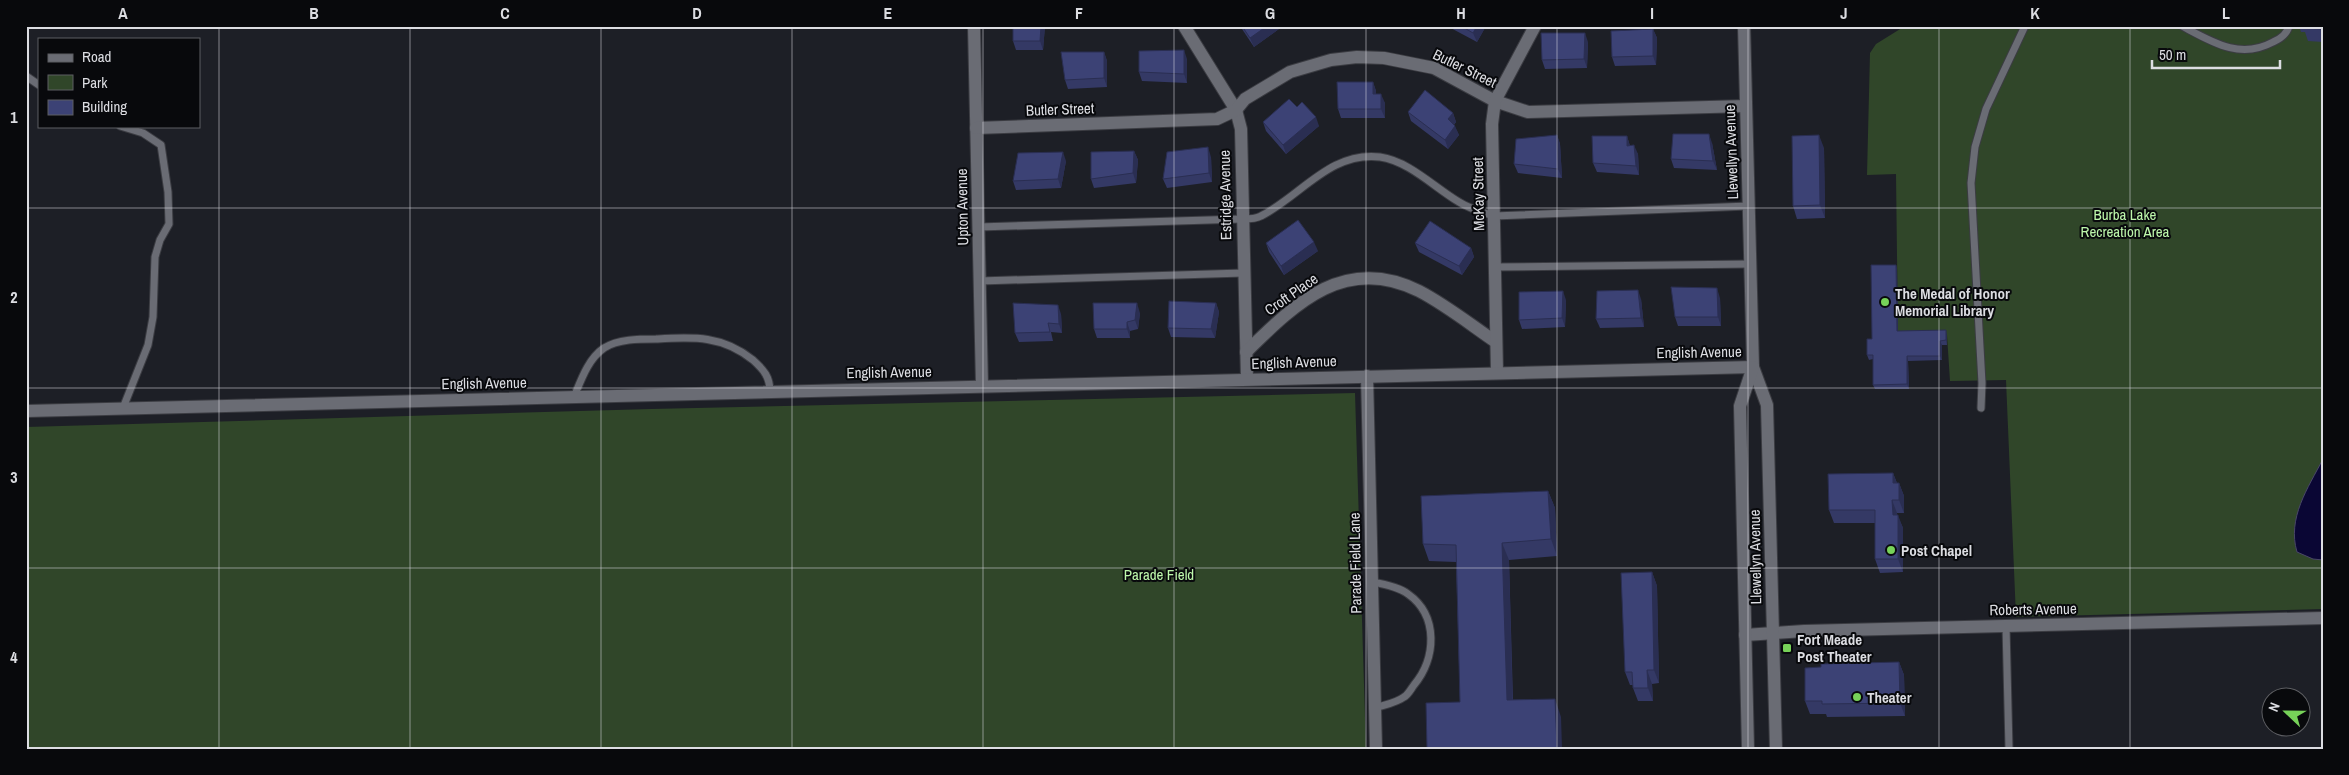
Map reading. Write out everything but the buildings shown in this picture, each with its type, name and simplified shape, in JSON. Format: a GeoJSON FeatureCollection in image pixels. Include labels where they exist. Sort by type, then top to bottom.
{"type":"FeatureCollection","features":[{"type":"Feature","properties":{"kind":"street","name":"Upton Avenue"},"geometry":{"type":"LineString","coordinates":[[974,26],[982,386]]}},
{"type":"Feature","properties":{"kind":"street","name":"McKay Street"},"geometry":{"type":"LineString","coordinates":[[1497,372],[1492,124],[1495,101],[1535,26]]}},
{"type":"Feature","properties":{"kind":"street","name":"Llewellyn Avenue"},"geometry":{"type":"LineString","coordinates":[[1744,26],[1752,264],[1753,367],[1740,406],[1748,749]]}},
{"type":"Feature","properties":{"kind":"street","name":"Estridge Avenue"},"geometry":{"type":"LineString","coordinates":[[1184,27],[1236,110],[1241,129],[1247,379]]}},
{"type":"Feature","properties":{"kind":"street","name":"Butler Street"},"geometry":{"type":"LineString","coordinates":[[976,128],[1217,119],[1236,110],[1245,99],[1290,72],[1332,60],[1357,57],[1384,58],[1434,68],[1495,101],[1528,112],[1746,106]]}},
{"type":"Feature","properties":{"kind":"street","name":"Croft Place"},"geometry":{"type":"LineString","coordinates":[[1246,352],[1296,307],[1337,283],[1358,277],[1382,278],[1418,291],[1496,342]]}},
{"type":"Feature","properties":{"kind":"street","name":"Llewellyn Avenue"},"geometry":{"type":"LineString","coordinates":[[1753,367],[1767,405],[1776,749]]}},
{"type":"Feature","properties":{"kind":"street","name":"English Avenue"},"geometry":{"type":"LineString","coordinates":[[26,411],[1497,372],[1753,367]]}},
{"type":"Feature","properties":{"kind":"street","name":"Parade Field Lane"},"geometry":{"type":"LineString","coordinates":[[1367,376],[1376,749]]}},
{"type":"Feature","properties":{"kind":"street","name":"Roberts Avenue"},"geometry":{"type":"LineString","coordinates":[[1745,635],[2323,618]]}},
{"type":"Feature","properties":{"kind":"lane"},"geometry":{"type":"LineString","coordinates":[[1981,408],[1982,383],[1971,183],[1975,147],[1986,109],[2025,26]]}},
{"type":"Feature","properties":{"kind":"lane"},"geometry":{"type":"LineString","coordinates":[[2182,26],[2223,46],[2248,51],[2264,48],[2280,39],[2289,26]]}},
{"type":"Feature","properties":{"kind":"lane"},"geometry":{"type":"LineString","coordinates":[[26,76],[38,83]]}},
{"type":"Feature","properties":{"kind":"lane"},"geometry":{"type":"LineString","coordinates":[[123,408],[148,345],[152,317],[154,256],[169,224],[168,192],[161,145],[143,133],[127,128]]}},
{"type":"Feature","properties":{"kind":"lane"},"geometry":{"type":"LineString","coordinates":[[979,227],[1242,220],[1260,217],[1327,169],[1351,159],[1367,157],[1382,158],[1398,164],[1458,202],[1476,211],[1494,216],[1749,206]]}},
{"type":"Feature","properties":{"kind":"lane"},"geometry":{"type":"LineString","coordinates":[[1495,268],[1752,264]]}},
{"type":"Feature","properties":{"kind":"lane"},"geometry":{"type":"LineString","coordinates":[[980,281],[1243,273]]}},
{"type":"Feature","properties":{"kind":"lane"},"geometry":{"type":"LineString","coordinates":[[574,396],[585,371],[603,349],[626,341],[670,338],[716,340],[728,344],[760,367],[770,378],[770,392]]}},
{"type":"Feature","properties":{"kind":"lane"},"geometry":{"type":"LineString","coordinates":[[1372,582],[1407,593],[1418,603],[1430,627],[1432,642],[1427,664],[1418,681],[1404,697],[1375,708]]}},
{"type":"Feature","properties":{"kind":"lane"},"geometry":{"type":"LineString","coordinates":[[2006,626],[2009,749]]}},
{"type":"Feature","properties":{"kind":"green space","name":"Burba Lake Recreation Area"},"geometry":{"type":"Polygon","coordinates":[[[1905,26],[2323,26],[2323,609],[2016,617],[2006,380],[1950,381],[1947,335],[1898,336],[1896,174],[1867,175],[1870,53],[1876,44],[1905,26]]]}},
{"type":"Feature","properties":{"kind":"green space","name":"Parade Field"},"geometry":{"type":"Polygon","coordinates":[[[1355,393],[1366,749],[26,749],[26,427],[651,409],[1355,393]]]}},
{"type":"Feature","properties":{"kind":"shaded area"},"geometry":{"type":"Polygon","coordinates":[[[2323,459],[2323,560],[2313,559],[2297,552],[2295,527],[2301,504],[2323,459]]]}},
{"type":"Feature","properties":{"kind":"place","name":"The Medal of Honor Memorial Library"},"geometry":{"type":"Point","coordinates":[1885,302]}},
{"type":"Feature","properties":{"kind":"place","name":"Post Chapel"},"geometry":{"type":"Point","coordinates":[1891,550]}},
{"type":"Feature","properties":{"kind":"place","name":"Fort Meade Post Theater"},"geometry":{"type":"Point","coordinates":[1787,648]}},
{"type":"Feature","properties":{"kind":"place","name":"Theater"},"geometry":{"type":"Point","coordinates":[1857,697]}}]}
